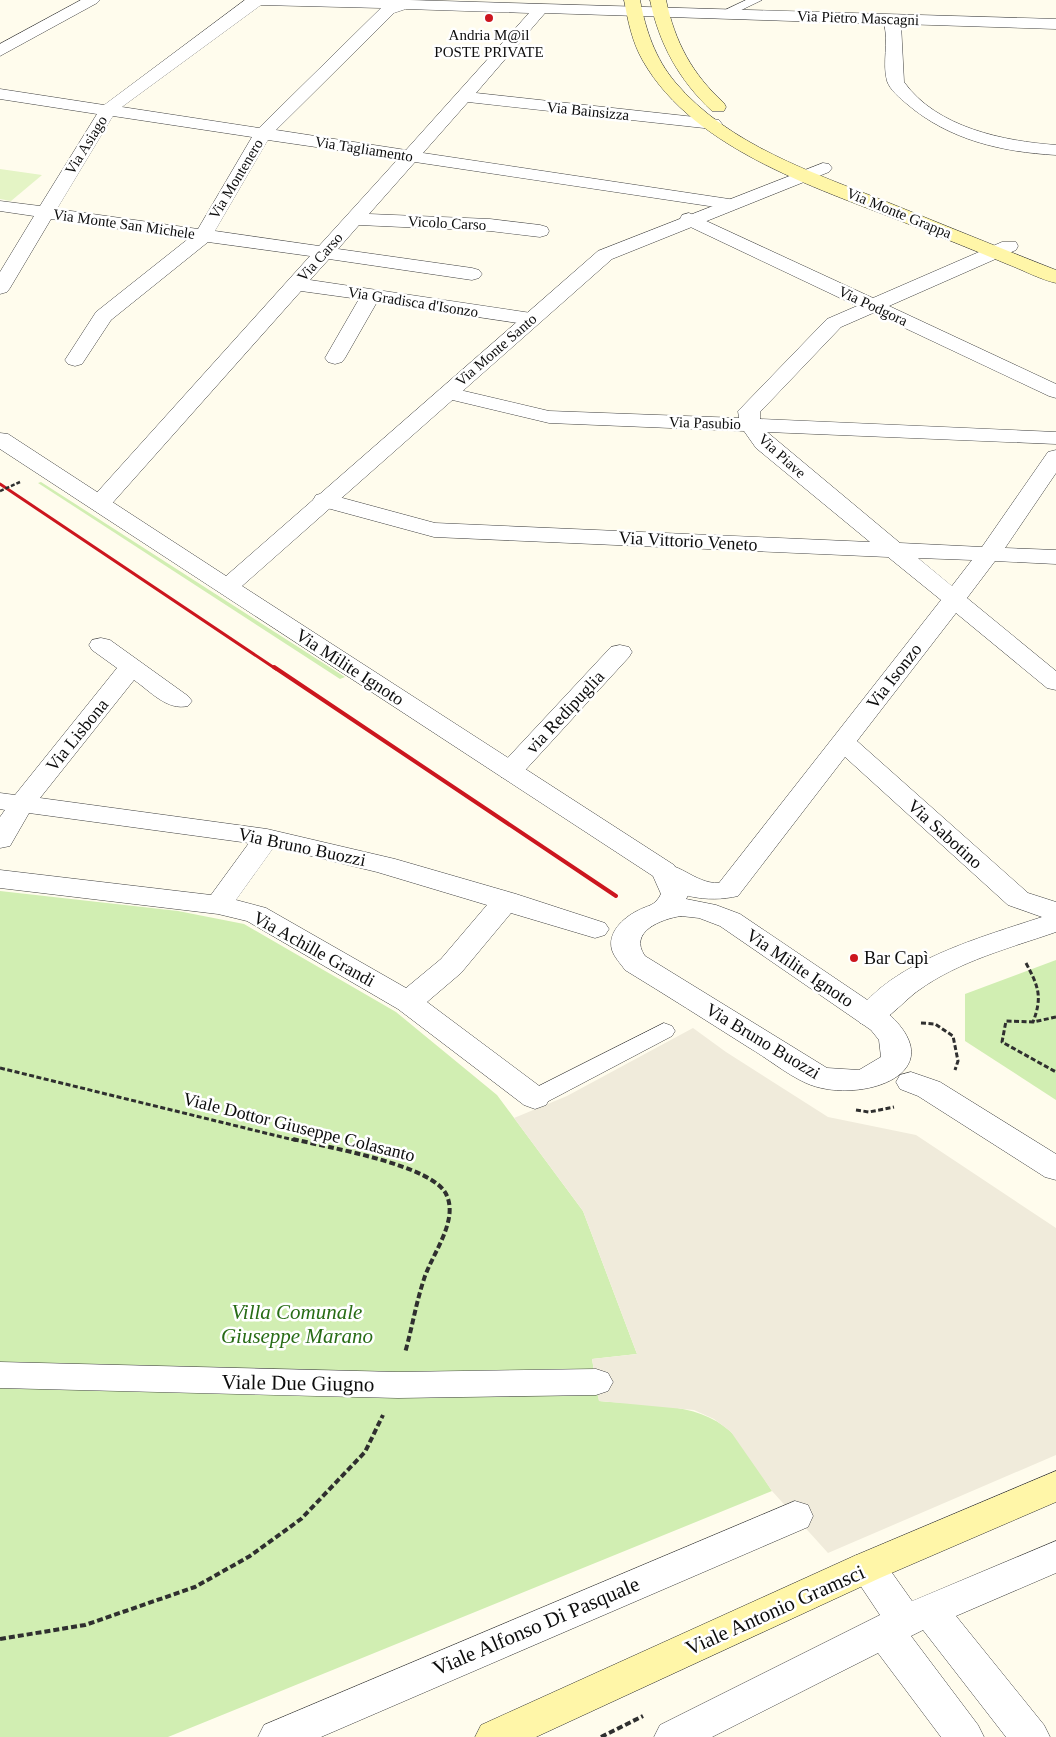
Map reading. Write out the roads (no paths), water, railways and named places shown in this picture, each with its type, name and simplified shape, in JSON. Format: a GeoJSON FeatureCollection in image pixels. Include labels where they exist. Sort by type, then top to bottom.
{"type":"FeatureCollection","features":[{"type":"Feature","properties":{"kind":"main road","name":"Via Monte Grappa"},"geometry":{"type":"LineString","coordinates":[[633,6],[638,36],[652,64],[668,86],[713,124],[770,160],[813,171],[1002,249],[1056,277]]}},
{"type":"Feature","properties":{"kind":"main road","name":"Via Monte Grappa"},"geometry":{"type":"LineString","coordinates":[[659,6],[678,59],[691,81],[739,122],[788,152],[813,171]]}},
{"type":"Feature","properties":{"kind":"main road","name":"Via Monte Grappa"},"geometry":{"type":"LineString","coordinates":[[1002,249],[1056,265]]}},
{"type":"Feature","properties":{"kind":"main road","name":"Viale Antonio Gramsci"},"geometry":{"type":"LineString","coordinates":[[495,1737],[867,1568],[1056,1486]]}},
{"type":"Feature","properties":{"kind":"street"},"geometry":{"type":"LineString","coordinates":[[0,51],[92,0]]}},
{"type":"Feature","properties":{"kind":"street"},"geometry":{"type":"LineString","coordinates":[[253,0],[410,2],[538,10],[659,6]]}},
{"type":"Feature","properties":{"kind":"street","name":"Via Asiago"},"geometry":{"type":"LineString","coordinates":[[0,288],[44,212],[108,110],[258,0]]}},
{"type":"Feature","properties":{"kind":"street"},"geometry":{"type":"LineString","coordinates":[[504,0],[538,10]]}},
{"type":"Feature","properties":{"kind":"street","name":"Via Montenero"},"geometry":{"type":"LineString","coordinates":[[75,360],[103,316],[203,236],[263,134],[388,10],[410,2]]}},
{"type":"Feature","properties":{"kind":"street"},"geometry":{"type":"LineString","coordinates":[[910,4],[889,19],[893,24],[896,81],[908,97],[929,115],[977,138],[1004,144],[1056,150]]}},
{"type":"Feature","properties":{"kind":"street","name":"Via Pietro Mascagni"},"geometry":{"type":"LineString","coordinates":[[659,6],[723,14],[1052,24]]}},
{"type":"Feature","properties":{"kind":"street","name":"Via Carso"},"geometry":{"type":"LineString","coordinates":[[100,502],[464,97],[536,16],[538,10]]}},
{"type":"Feature","properties":{"kind":"street","name":"Via Tagliamento"},"geometry":{"type":"LineString","coordinates":[[0,94],[729,204]]}},
{"type":"Feature","properties":{"kind":"street","name":"Via Bainsizza"},"geometry":{"type":"LineString","coordinates":[[464,97],[713,124]]}},
{"type":"Feature","properties":{"kind":"street","name":"Via Monte Santo"},"geometry":{"type":"LineString","coordinates":[[227,587],[604,254],[813,171]]}},
{"type":"Feature","properties":{"kind":"street","name":"Via Monte San Michele"},"geometry":{"type":"LineString","coordinates":[[0,206],[472,274]]}},
{"type":"Feature","properties":{"kind":"street","name":"Vicolo Carso"},"geometry":{"type":"LineString","coordinates":[[355,219],[490,225],[540,231]]}},
{"type":"Feature","properties":{"kind":"street","name":"Via Podgora"},"geometry":{"type":"LineString","coordinates":[[689,219],[1056,392]]}},
{"type":"Feature","properties":{"kind":"street","name":"Via Piave"},"geometry":{"type":"LineString","coordinates":[[1002,249],[834,323],[749,411],[750,425],[764,443],[1056,683]]}},
{"type":"Feature","properties":{"kind":"street","name":"Via Gradisca d'Isonzo"},"geometry":{"type":"LineString","coordinates":[[296,284],[531,319]]}},
{"type":"Feature","properties":{"kind":"street"},"geometry":{"type":"LineString","coordinates":[[335,358],[371,295]]}},
{"type":"Feature","properties":{"kind":"street","name":"Via Pasubio"},"geometry":{"type":"LineString","coordinates":[[447,393],[549,417],[1056,438]]}},
{"type":"Feature","properties":{"kind":"street","name":"Via Milite Ignoto"},"geometry":{"type":"LineString","coordinates":[[0,439],[100,502],[227,587],[664,870]]}},
{"type":"Feature","properties":{"kind":"street","name":"Via Isonzo"},"geometry":{"type":"LineString","coordinates":[[724,908],[843,742],[989,554],[1056,457]]}},
{"type":"Feature","properties":{"kind":"street","name":"Via Vittorio Veneto"},"geometry":{"type":"LineString","coordinates":[[324,500],[434,530],[1056,557]]}},
{"type":"Feature","properties":{"kind":"street"},"geometry":{"type":"LineString","coordinates":[[101,645],[180,702]]}},
{"type":"Feature","properties":{"kind":"street","name":"via Redipuglia"},"geometry":{"type":"LineString","coordinates":[[510,771],[620,652]]}},
{"type":"Feature","properties":{"kind":"street","name":"Via Lisbona"},"geometry":{"type":"LineString","coordinates":[[11,802],[131,668]]}},
{"type":"Feature","properties":{"kind":"street","name":"Via Sabotino"},"geometry":{"type":"LineString","coordinates":[[843,742],[1018,899],[1056,912]]}},
{"type":"Feature","properties":{"kind":"street"},"geometry":{"type":"LineString","coordinates":[[0,840],[11,802]]}},
{"type":"Feature","properties":{"kind":"street","name":"Via Bruno Buozzi"},"geometry":{"type":"LineString","coordinates":[[11,802],[267,836],[386,865],[506,900],[595,929],[627,937],[627,951],[635,963],[817,1076],[834,1081],[851,1082],[867,1080],[895,1072]]}},
{"type":"Feature","properties":{"kind":"street"},"geometry":{"type":"LineString","coordinates":[[218,905],[267,836]]}},
{"type":"Feature","properties":{"kind":"street"},"geometry":{"type":"LineString","coordinates":[[664,870],[694,890],[713,894],[724,908]]}},
{"type":"Feature","properties":{"kind":"street"},"geometry":{"type":"LineString","coordinates":[[664,870],[675,894],[667,908]]}},
{"type":"Feature","properties":{"kind":"street","name":"Via Achille Grandi"},"geometry":{"type":"LineString","coordinates":[[0,879],[218,905],[256,914],[408,1002],[535,1098]]}},
{"type":"Feature","properties":{"kind":"street"},"geometry":{"type":"LineString","coordinates":[[408,1002],[451,966],[506,900]]}},
{"type":"Feature","properties":{"kind":"street"},"geometry":{"type":"LineString","coordinates":[[627,937],[648,914],[667,908],[724,908]]}},
{"type":"Feature","properties":{"kind":"street","name":"Via Milite Ignoto"},"geometry":{"type":"LineString","coordinates":[[724,908],[870,1016]]}},
{"type":"Feature","properties":{"kind":"street"},"geometry":{"type":"LineString","coordinates":[[1056,922],[936,965],[881,1004],[870,1016],[891,1032],[897,1044],[895,1072],[928,1089],[1056,1169]]}},
{"type":"Feature","properties":{"kind":"street","name":"Viale Due Giugno"},"geometry":{"type":"LineString","coordinates":[[0,1376],[398,1385],[596,1382]]}},
{"type":"Feature","properties":{"kind":"street","name":"Viale Alfonso Di Pasquale"},"geometry":{"type":"LineString","coordinates":[[278,1737],[795,1516]]}},
{"type":"Feature","properties":{"kind":"street"},"geometry":{"type":"LineString","coordinates":[[683,1735],[907,1621],[1056,1556]]}},
{"type":"Feature","properties":{"kind":"street"},"geometry":{"type":"LineString","coordinates":[[867,1568],[907,1621],[1030,1737]]}},
{"type":"Feature","properties":{"kind":"street"},"geometry":{"type":"LineString","coordinates":[[907,1621],[964,1737]]}},
{"type":"Feature","properties":{"kind":"lane"},"geometry":{"type":"LineString","coordinates":[[723,14],[756,0]]}},
{"type":"Feature","properties":{"kind":"lane"},"geometry":{"type":"LineString","coordinates":[[535,1098],[664,1031]]}},
{"type":"Feature","properties":{"kind":"railway"},"geometry":{"type":"LineString","coordinates":[[0,484],[276,669]]}},
{"type":"Feature","properties":{"kind":"railway"},"geometry":{"type":"LineString","coordinates":[[274,667],[616,896]]}},
{"type":"Feature","properties":{"kind":"place","name":"Andria M@il POSTE PRIVATE"},"geometry":{"type":"Point","coordinates":[489,18]}},
{"type":"Feature","properties":{"kind":"place","name":"Bar Capì"},"geometry":{"type":"Point","coordinates":[854,958]}},
{"type":"Feature","properties":{"kind":"park label","name":"Villa Comunale Giuseppe Marano"},"geometry":{"type":"Point","coordinates":[297,1324]}}]}
